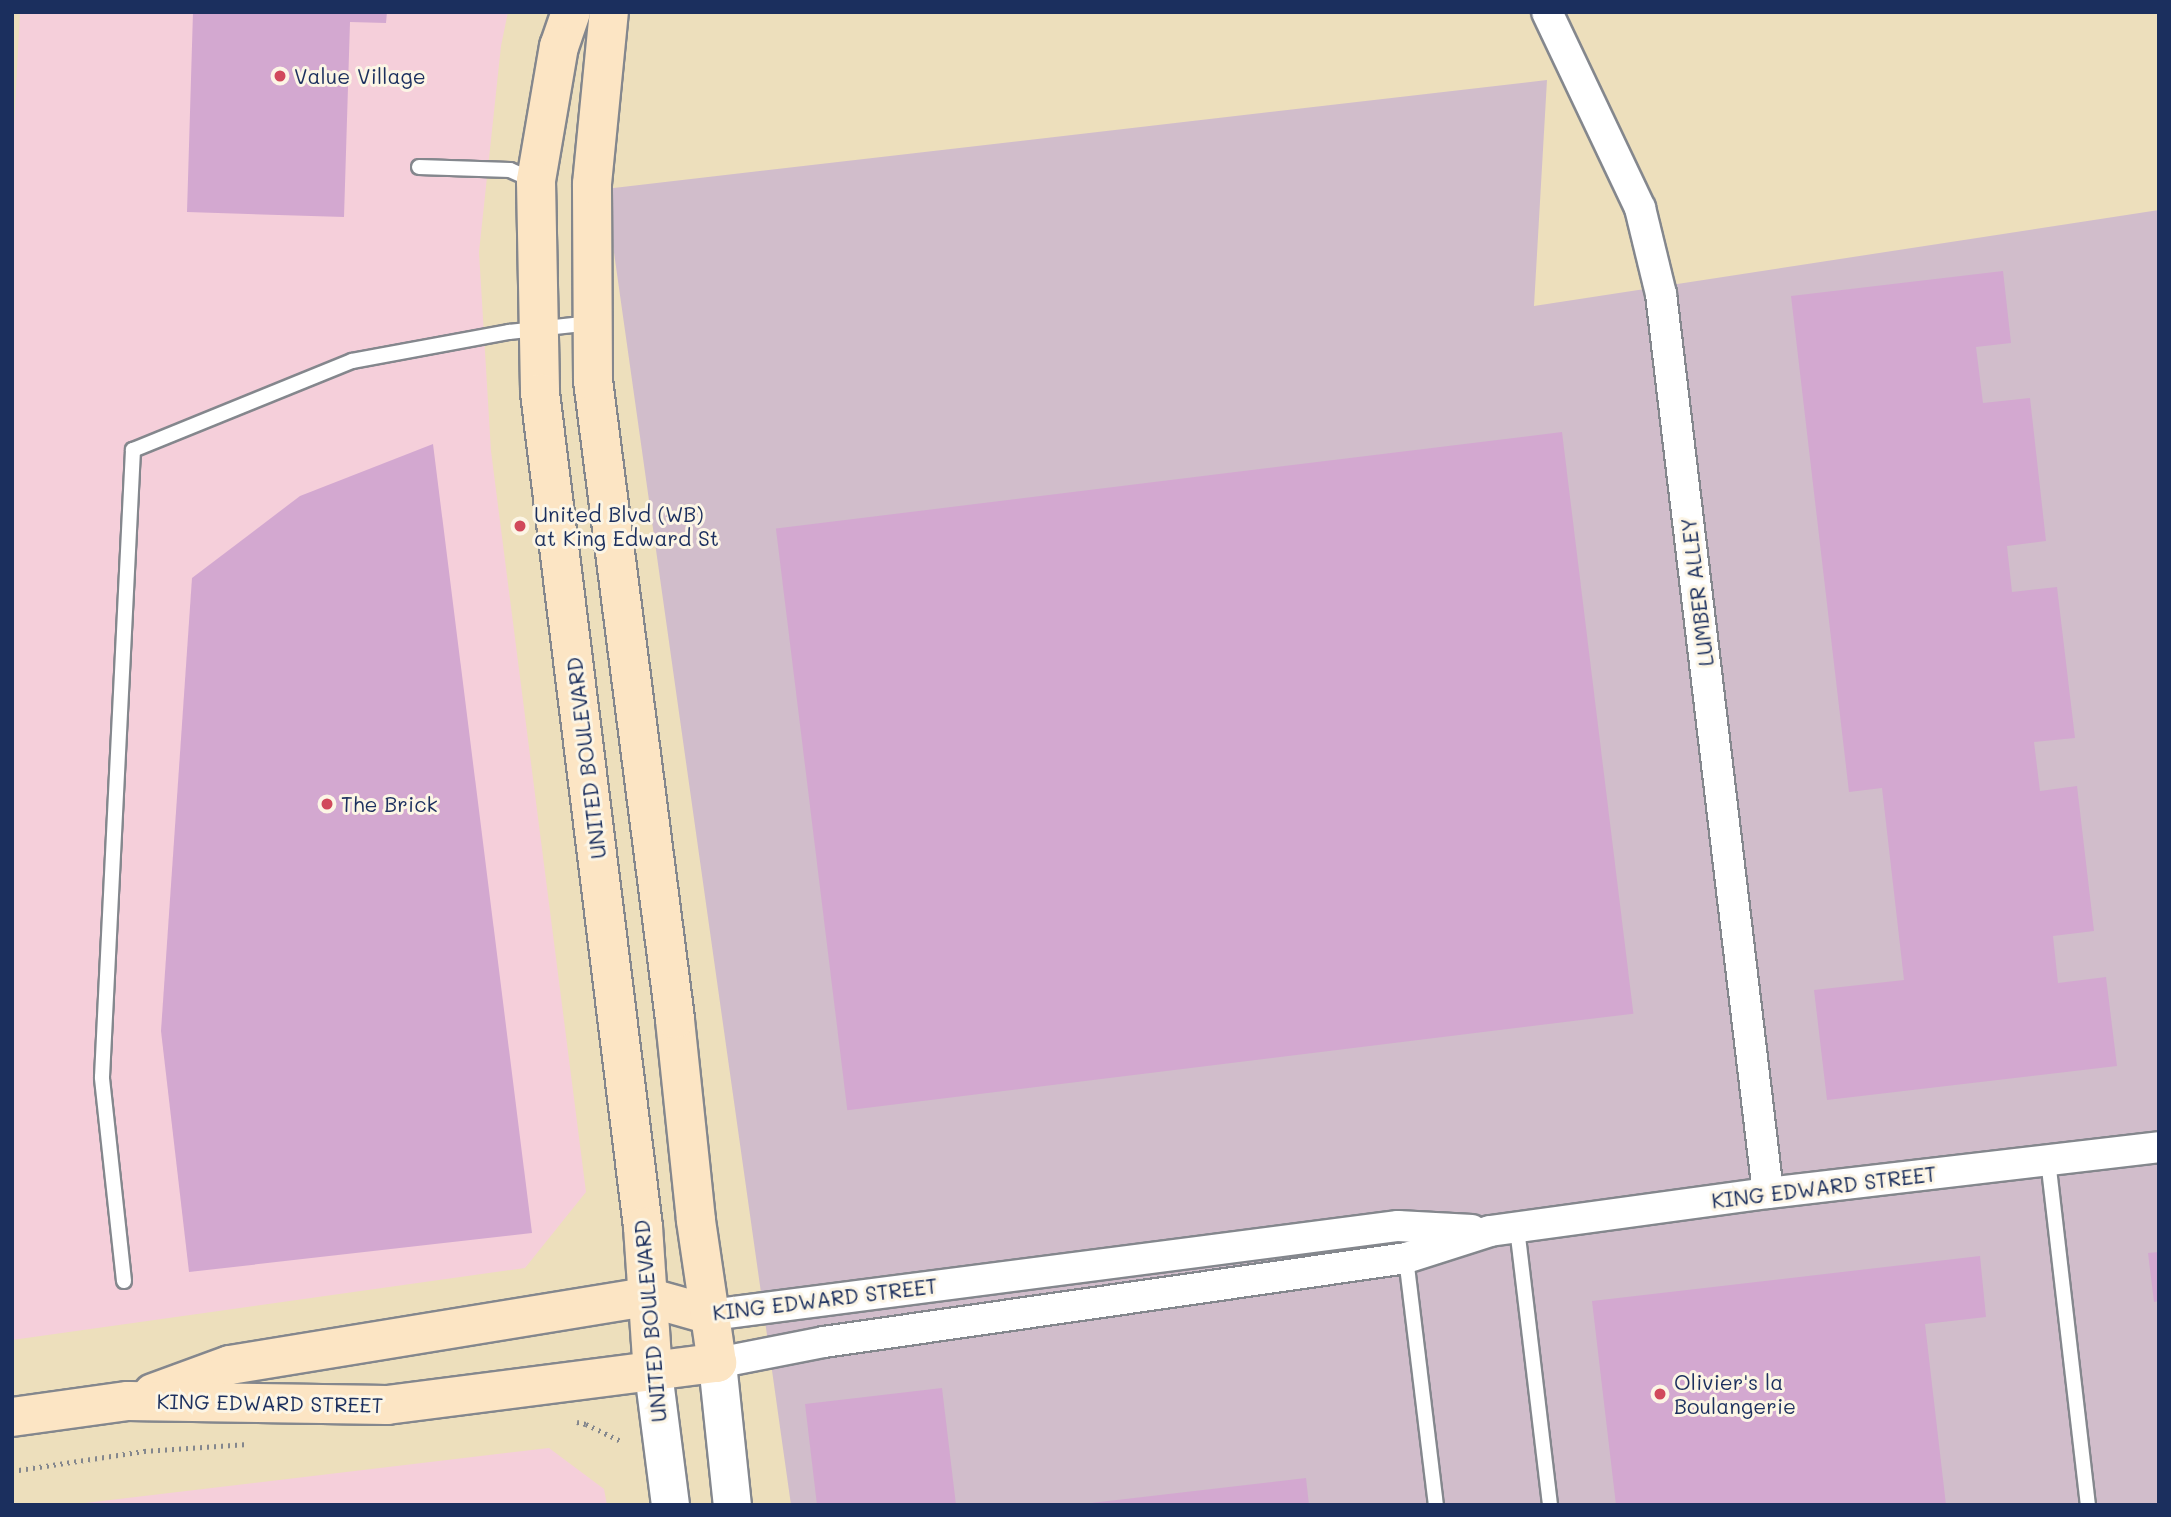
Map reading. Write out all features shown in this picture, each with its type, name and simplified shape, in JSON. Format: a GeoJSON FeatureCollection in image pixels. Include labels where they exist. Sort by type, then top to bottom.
{"type":"FeatureCollection","features":[{"type":"Feature","properties":{"kind":"main road","name":"UNITED BOULEVARD"},"geometry":{"type":"LineString","coordinates":[[571,12],[559,46],[536,181],[540,393],[643,1227],[653,1372]]}},
{"type":"Feature","properties":{"kind":"main road"},"geometry":{"type":"LineString","coordinates":[[609,12],[592,184],[593,381],[676,1020],[696,1220],[717,1363]]}},
{"type":"Feature","properties":{"kind":"main road","name":"KING EDWARD STREET"},"geometry":{"type":"LineString","coordinates":[[128,1401],[230,1365],[647,1297],[711,1315]]}},
{"type":"Feature","properties":{"kind":"main road","name":"KING EDWARD STREET"},"geometry":{"type":"LineString","coordinates":[[12,1417],[128,1401],[387,1405],[717,1363]]}},
{"type":"Feature","properties":{"kind":"street","name":"LUMBER ALLEY"},"geometry":{"type":"LineString","coordinates":[[1547,12],[1640,208],[1661,294],[1768,1193]]}},
{"type":"Feature","properties":{"kind":"street","name":"KING EDWARD STREET"},"geometry":{"type":"LineString","coordinates":[[717,1363],[837,1340],[1406,1258],[1503,1229],[1768,1193],[2159,1146]]}},
{"type":"Feature","properties":{"kind":"street","name":"KING EDWARD STREET"},"geometry":{"type":"LineString","coordinates":[[711,1315],[1398,1226],[1503,1229]]}},
{"type":"Feature","properties":{"kind":"street"},"geometry":{"type":"LineString","coordinates":[[717,1363],[732,1505]]}},
{"type":"Feature","properties":{"kind":"street","name":"UNITED BOULEVARD"},"geometry":{"type":"LineString","coordinates":[[653,1372],[670,1505]]}},
{"type":"Feature","properties":{"kind":"lane"},"geometry":{"type":"LineString","coordinates":[[419,167],[510,170],[536,181]]}},
{"type":"Feature","properties":{"kind":"lane"},"geometry":{"type":"LineString","coordinates":[[124,1281],[102,1077],[133,450],[352,361],[539,328],[593,323]]}},
{"type":"Feature","properties":{"kind":"lane"},"geometry":{"type":"LineString","coordinates":[[2048,1160],[2088,1505]]}},
{"type":"Feature","properties":{"kind":"lane"},"geometry":{"type":"LineString","coordinates":[[1503,1229],[1550,1505]]}},
{"type":"Feature","properties":{"kind":"lane"},"geometry":{"type":"LineString","coordinates":[[1406,1258],[1436,1505]]}},
{"type":"Feature","properties":{"kind":"path"},"geometry":{"type":"LineString","coordinates":[[12,1472],[144,1451]]}},
{"type":"Feature","properties":{"kind":"shaded area"},"geometry":{"type":"Polygon","coordinates":[[[20,12],[508,12],[501,46],[479,252],[491,451],[586,1192],[525,1268],[12,1340],[12,163],[20,12]]]}},
{"type":"Feature","properties":{"kind":"shaded area"},"geometry":{"type":"Polygon","coordinates":[[[1547,80],[1534,306],[2159,210],[2159,1505],[791,1505],[605,189],[1547,80]]]}},
{"type":"Feature","properties":{"kind":"shaded area"},"geometry":{"type":"Polygon","coordinates":[[[549,1448],[604,1489],[607,1505],[68,1505],[549,1448]]]}},
{"type":"Feature","properties":{"kind":"building"},"geometry":{"type":"Polygon","coordinates":[[[193,12],[387,12],[386,23],[350,22],[344,217],[187,212],[193,12]]]}},
{"type":"Feature","properties":{"kind":"building"},"geometry":{"type":"Polygon","coordinates":[[[2003,271],[2011,343],[1976,347],[1983,403],[2030,398],[2046,541],[2007,546],[2012,592],[2057,587],[2075,738],[2034,742],[2040,791],[2077,786],[2094,931],[2053,936],[2058,983],[2106,977],[2117,1066],[1827,1100],[1814,990],[1904,980],[1882,788],[1849,792],[1791,296],[2003,271]]]}},
{"type":"Feature","properties":{"kind":"building"},"geometry":{"type":"Polygon","coordinates":[[[1562,432],[1633,1014],[847,1110],[776,529],[1562,432]]]}},
{"type":"Feature","properties":{"kind":"building","name":"The Brick"},"geometry":{"type":"Polygon","coordinates":[[[433,444],[532,1233],[189,1272],[161,1031],[192,578],[300,496],[433,444]]]}},
{"type":"Feature","properties":{"kind":"building"},"geometry":{"type":"Polygon","coordinates":[[[2159,1252],[2159,1301],[2154,1302],[2148,1253],[2159,1252]]]}},
{"type":"Feature","properties":{"kind":"building"},"geometry":{"type":"Polygon","coordinates":[[[1980,1256],[1986,1317],[1925,1324],[1946,1505],[1616,1505],[1592,1301],[1980,1256]]]}},
{"type":"Feature","properties":{"kind":"building"},"geometry":{"type":"Polygon","coordinates":[[[942,1388],[956,1505],[817,1505],[805,1404],[942,1388]]]}},
{"type":"Feature","properties":{"kind":"building"},"geometry":{"type":"Polygon","coordinates":[[[1306,1478],[1309,1505],[1091,1503],[1306,1478]]]}},
{"type":"Feature","properties":{"kind":"place","name":"Value Village"},"geometry":{"type":"Point","coordinates":[280,76]}},
{"type":"Feature","properties":{"kind":"place","name":"United Blvd (WB) at King Edward St"},"geometry":{"type":"Point","coordinates":[520,526]}},
{"type":"Feature","properties":{"kind":"place","name":"The Brick"},"geometry":{"type":"Point","coordinates":[327,804]}},
{"type":"Feature","properties":{"kind":"place","name":"Olivier's la Boulangerie"},"geometry":{"type":"Point","coordinates":[1660,1394]}}]}
